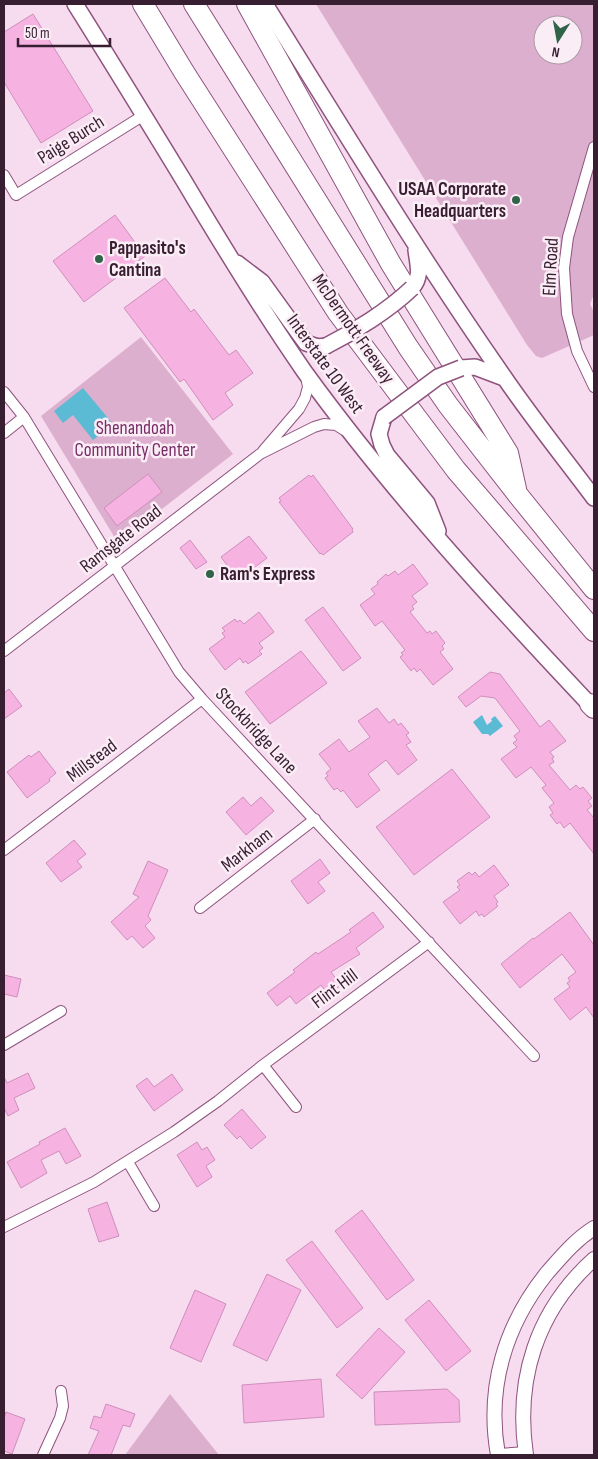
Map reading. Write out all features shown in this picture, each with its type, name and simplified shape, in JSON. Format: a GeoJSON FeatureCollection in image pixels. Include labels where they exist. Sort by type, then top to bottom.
{"type":"FeatureCollection","features":[{"type":"Feature","properties":{"kind":"highway","name":"McDermott Freeway"},"geometry":{"type":"LineString","coordinates":[[143,4],[184,72],[338,313],[456,470],[594,631]]}},
{"type":"Feature","properties":{"kind":"highway","name":"McDermott Freeway"},"geometry":{"type":"LineString","coordinates":[[194,4],[408,347],[448,405],[594,589]]}},
{"type":"Feature","properties":{"kind":"highway"},"geometry":{"type":"LineString","coordinates":[[247,4],[391,264],[508,453],[518,495]]}},
{"type":"Feature","properties":{"kind":"main road","name":"Interstate 10 West"},"geometry":{"type":"LineString","coordinates":[[75,4],[263,312],[305,371],[353,436],[443,543],[593,707]]}},
{"type":"Feature","properties":{"kind":"main road"},"geometry":{"type":"LineString","coordinates":[[265,4],[306,73],[504,378],[594,498]]}},
{"type":"Feature","properties":{"kind":"main road"},"geometry":{"type":"LineString","coordinates":[[230,257],[262,282],[306,343],[318,347],[326,346],[342,338],[402,297],[412,288],[418,281],[419,270],[416,245]]}},
{"type":"Feature","properties":{"kind":"main road"},"geometry":{"type":"LineString","coordinates":[[443,543],[427,503],[387,455],[382,445],[379,434],[384,417],[438,378],[461,368],[475,366],[504,378]]}},
{"type":"Feature","properties":{"kind":"street","name":"Paige Burch"},"geometry":{"type":"LineString","coordinates":[[4,175],[16,195],[144,115]]}},
{"type":"Feature","properties":{"kind":"street","name":"Elm Road"},"geometry":{"type":"LineString","coordinates":[[594,147],[568,237],[564,268],[566,314],[577,351],[594,386]]}},
{"type":"Feature","properties":{"kind":"street","name":"Ramsgate Road"},"geometry":{"type":"LineString","coordinates":[[260,454],[299,409],[305,398],[308,387],[305,371]]}},
{"type":"Feature","properties":{"kind":"street","name":"Stockbridge Lane"},"geometry":{"type":"LineString","coordinates":[[4,392],[24,417],[179,672],[534,1056]]}},
{"type":"Feature","properties":{"kind":"street"},"geometry":{"type":"LineString","coordinates":[[4,433],[24,417]]}},
{"type":"Feature","properties":{"kind":"street","name":"Ramsgate Road"},"geometry":{"type":"LineString","coordinates":[[4,651],[260,454],[314,427],[324,424],[336,424],[353,436]]}},
{"type":"Feature","properties":{"kind":"street","name":"Millstead"},"geometry":{"type":"LineString","coordinates":[[4,850],[202,699]]}},
{"type":"Feature","properties":{"kind":"street","name":"Markham"},"geometry":{"type":"LineString","coordinates":[[200,908],[315,819]]}},
{"type":"Feature","properties":{"kind":"street","name":"Flint Hill"},"geometry":{"type":"LineString","coordinates":[[4,1227],[56,1202],[128,1162],[218,1101],[262,1065],[428,942]]}},
{"type":"Feature","properties":{"kind":"street"},"geometry":{"type":"LineString","coordinates":[[4,1045],[61,1011]]}},
{"type":"Feature","properties":{"kind":"street"},"geometry":{"type":"LineString","coordinates":[[262,1065],[296,1107]]}},
{"type":"Feature","properties":{"kind":"street"},"geometry":{"type":"LineString","coordinates":[[128,1162],[154,1206]]}},
{"type":"Feature","properties":{"kind":"street"},"geometry":{"type":"LineString","coordinates":[[594,1228],[582,1236],[559,1259],[527,1300],[514,1323],[506,1346],[494,1403],[494,1428],[498,1455],[526,1454],[523,1412],[524,1389],[535,1343],[545,1322],[570,1284],[594,1259]]}},
{"type":"Feature","properties":{"kind":"street"},"geometry":{"type":"LineString","coordinates":[[43,1455],[60,1418],[63,1406],[61,1391]]}},
{"type":"Feature","properties":{"kind":"green space","name":"USAA Corporate Headquarters"},"geometry":{"type":"Polygon","coordinates":[[[316,4],[594,4],[594,294],[590,304],[594,312],[594,335],[542,358],[536,356],[527,345],[316,4]]]}},
{"type":"Feature","properties":{"kind":"green space","name":"Shenandoah Community Center"},"geometry":{"type":"Polygon","coordinates":[[[141,337],[233,454],[118,543],[41,416],[141,337]]]}},
{"type":"Feature","properties":{"kind":"green space"},"geometry":{"type":"Polygon","coordinates":[[[170,1394],[219,1455],[125,1455],[170,1394]]]}},
{"type":"Feature","properties":{"kind":"water"},"geometry":{"type":"Polygon","coordinates":[[[83,388],[113,424],[93,440],[73,415],[63,423],[54,411],[83,388]]]}},
{"type":"Feature","properties":{"kind":"water"},"geometry":{"type":"Polygon","coordinates":[[[482,715],[487,725],[495,716],[503,726],[490,736],[482,734],[473,722],[482,715]]]}},
{"type":"Feature","properties":{"kind":"building"},"geometry":{"type":"Polygon","coordinates":[[[33,14],[93,111],[41,143],[4,82],[4,32],[33,14]]]}},
{"type":"Feature","properties":{"kind":"building","name":"Pappasito's Cantina"},"geometry":{"type":"Polygon","coordinates":[[[115,215],[145,256],[84,302],[53,261],[115,215]]]}},
{"type":"Feature","properties":{"kind":"building"},"geometry":{"type":"Polygon","coordinates":[[[165,278],[191,312],[194,309],[229,355],[236,350],[253,373],[225,393],[233,405],[213,420],[184,379],[180,382],[124,308],[165,278]]]}},
{"type":"Feature","properties":{"kind":"building"},"geometry":{"type":"Polygon","coordinates":[[[148,474],[162,492],[117,526],[104,508],[148,474]]]}},
{"type":"Feature","properties":{"kind":"building"},"geometry":{"type":"Polygon","coordinates":[[[309,475],[311,477],[313,475],[353,529],[353,532],[323,555],[320,554],[279,502],[281,501],[279,498],[309,475]]]}},
{"type":"Feature","properties":{"kind":"building"},"geometry":{"type":"Polygon","coordinates":[[[249,536],[267,558],[238,580],[221,557],[249,536]]]}},
{"type":"Feature","properties":{"kind":"building"},"geometry":{"type":"Polygon","coordinates":[[[190,540],[207,562],[196,569],[180,548],[190,540]]]}},
{"type":"Feature","properties":{"kind":"building"},"geometry":{"type":"Polygon","coordinates":[[[413,564],[428,584],[412,596],[417,602],[412,606],[414,609],[410,612],[427,633],[430,631],[432,634],[436,631],[445,643],[442,646],[444,649],[440,652],[453,669],[433,685],[420,669],[417,672],[414,668],[411,671],[400,657],[403,655],[401,653],[405,650],[382,621],[375,626],[360,605],[375,594],[371,589],[386,574],[388,576],[395,571],[398,575],[413,564]]]}},
{"type":"Feature","properties":{"kind":"building"},"geometry":{"type":"Polygon","coordinates":[[[323,607],[361,658],[343,671],[305,620],[323,607]]]}},
{"type":"Feature","properties":{"kind":"building"},"geometry":{"type":"Polygon","coordinates":[[[259,612],[274,632],[259,643],[263,648],[259,651],[262,654],[248,664],[246,661],[243,663],[240,658],[225,670],[209,649],[225,637],[222,633],[225,631],[222,628],[235,619],[237,622],[240,620],[244,624],[259,612]]]}},
{"type":"Feature","properties":{"kind":"building"},"geometry":{"type":"Polygon","coordinates":[[[301,651],[327,683],[270,724],[245,692],[301,651]]]}},
{"type":"Feature","properties":{"kind":"building"},"geometry":{"type":"Polygon","coordinates":[[[490,672],[500,674],[540,727],[549,720],[566,741],[550,752],[554,757],[552,758],[554,762],[549,765],[570,790],[576,785],[580,789],[583,787],[592,798],[588,801],[592,806],[587,810],[594,818],[594,854],[570,823],[564,828],[560,822],[557,824],[550,815],[553,813],[549,807],[554,803],[542,788],[546,785],[531,767],[516,778],[501,759],[517,747],[513,743],[517,740],[514,736],[520,731],[495,698],[481,696],[466,707],[458,697],[490,672]]]}},
{"type":"Feature","properties":{"kind":"building"},"geometry":{"type":"Polygon","coordinates":[[[9,689],[22,706],[4,719],[4,693],[9,689]]]}},
{"type":"Feature","properties":{"kind":"building"},"geometry":{"type":"Polygon","coordinates":[[[377,708],[389,723],[394,719],[398,725],[401,723],[409,733],[406,735],[411,742],[406,745],[417,760],[398,775],[386,760],[368,774],[380,790],[357,808],[343,790],[341,792],[337,788],[334,790],[325,778],[328,776],[326,773],[331,769],[319,754],[339,739],[349,752],[370,737],[358,721],[377,708]]]}},
{"type":"Feature","properties":{"kind":"building"},"geometry":{"type":"Polygon","coordinates":[[[39,751],[56,773],[49,779],[50,781],[27,798],[7,772],[29,755],[31,757],[39,751]]]}},
{"type":"Feature","properties":{"kind":"building"},"geometry":{"type":"Polygon","coordinates":[[[452,769],[490,817],[414,875],[376,827],[452,769]]]}},
{"type":"Feature","properties":{"kind":"building"},"geometry":{"type":"Polygon","coordinates":[[[243,797],[251,806],[261,797],[274,811],[246,835],[226,812],[243,797]]]}},
{"type":"Feature","properties":{"kind":"building"},"geometry":{"type":"Polygon","coordinates":[[[74,840],[86,854],[77,861],[82,867],[61,882],[46,863],[74,840]]]}},
{"type":"Feature","properties":{"kind":"building"},"geometry":{"type":"Polygon","coordinates":[[[320,859],[330,873],[318,882],[325,891],[308,904],[291,881],[320,859]]]}},
{"type":"Feature","properties":{"kind":"building"},"geometry":{"type":"Polygon","coordinates":[[[148,861],[168,870],[148,916],[151,920],[145,926],[155,938],[143,948],[132,936],[127,940],[111,922],[139,897],[133,894],[148,861]]]}},
{"type":"Feature","properties":{"kind":"building"},"geometry":{"type":"Polygon","coordinates":[[[494,865],[509,885],[494,896],[498,906],[484,917],[482,914],[479,916],[476,911],[460,924],[443,902],[460,890],[457,887],[460,885],[457,881],[469,872],[472,875],[475,872],[479,877],[494,865]]]}},
{"type":"Feature","properties":{"kind":"building"},"geometry":{"type":"Polygon","coordinates":[[[373,912],[384,927],[356,948],[360,954],[331,972],[341,985],[328,995],[321,985],[296,1004],[290,996],[277,1006],[267,993],[295,972],[293,970],[316,952],[318,954],[351,932],[349,930],[373,912]]]}},
{"type":"Feature","properties":{"kind":"building"},"geometry":{"type":"Polygon","coordinates":[[[570,912],[594,945],[594,1018],[586,1007],[570,1020],[554,999],[570,987],[567,983],[570,981],[568,978],[576,972],[562,954],[520,988],[501,964],[533,938],[570,912]]]}},
{"type":"Feature","properties":{"kind":"building"},"geometry":{"type":"Polygon","coordinates":[[[4,975],[21,979],[17,997],[4,994],[4,975]]]}},
{"type":"Feature","properties":{"kind":"building"},"geometry":{"type":"Polygon","coordinates":[[[28,1073],[35,1088],[14,1098],[19,1110],[8,1116],[4,1108],[4,1077],[7,1083],[28,1073]]]}},
{"type":"Feature","properties":{"kind":"building"},"geometry":{"type":"Polygon","coordinates":[[[172,1074],[183,1090],[154,1111],[136,1086],[147,1078],[154,1087],[172,1074]]]}},
{"type":"Feature","properties":{"kind":"building"},"geometry":{"type":"Polygon","coordinates":[[[242,1109],[266,1137],[251,1149],[240,1136],[237,1139],[224,1125],[242,1109]]]}},
{"type":"Feature","properties":{"kind":"building"},"geometry":{"type":"Polygon","coordinates":[[[65,1128],[81,1156],[66,1164],[59,1151],[41,1160],[47,1173],[21,1188],[7,1162],[65,1128]]]}},
{"type":"Feature","properties":{"kind":"building"},"geometry":{"type":"Polygon","coordinates":[[[197,1142],[202,1150],[207,1147],[215,1160],[206,1166],[212,1177],[197,1187],[177,1155],[197,1142]]]}},
{"type":"Feature","properties":{"kind":"building"},"geometry":{"type":"Polygon","coordinates":[[[107,1202],[119,1236],[99,1242],[88,1209],[107,1202]]]}},
{"type":"Feature","properties":{"kind":"building"},"geometry":{"type":"Polygon","coordinates":[[[362,1210],[414,1280],[387,1300],[335,1231],[362,1210]]]}},
{"type":"Feature","properties":{"kind":"building"},"geometry":{"type":"Polygon","coordinates":[[[312,1241],[363,1308],[337,1328],[286,1260],[312,1241]]]}},
{"type":"Feature","properties":{"kind":"building"},"geometry":{"type":"Polygon","coordinates":[[[267,1274],[301,1290],[267,1361],[233,1345],[267,1274]]]}},
{"type":"Feature","properties":{"kind":"building"},"geometry":{"type":"Polygon","coordinates":[[[195,1290],[226,1304],[201,1362],[170,1348],[195,1290]]]}},
{"type":"Feature","properties":{"kind":"building"},"geometry":{"type":"Polygon","coordinates":[[[429,1300],[471,1351],[446,1371],[405,1320],[429,1300]]]}},
{"type":"Feature","properties":{"kind":"building"},"geometry":{"type":"Polygon","coordinates":[[[379,1328],[405,1352],[362,1399],[336,1375],[379,1328]]]}},
{"type":"Feature","properties":{"kind":"building"},"geometry":{"type":"Polygon","coordinates":[[[321,1379],[324,1417],[244,1423],[242,1385],[321,1379]]]}},
{"type":"Feature","properties":{"kind":"building"},"geometry":{"type":"Polygon","coordinates":[[[447,1389],[459,1400],[460,1422],[375,1425],[374,1392],[447,1389]]]}},
{"type":"Feature","properties":{"kind":"building"},"geometry":{"type":"Polygon","coordinates":[[[106,1404],[135,1414],[130,1427],[123,1425],[111,1455],[88,1455],[99,1431],[90,1428],[94,1416],[101,1418],[106,1404]]]}},
{"type":"Feature","properties":{"kind":"building"},"geometry":{"type":"Polygon","coordinates":[[[6,1412],[25,1419],[12,1454],[4,1451],[4,1418],[6,1412]]]}},
{"type":"Feature","properties":{"kind":"place","name":"USAA Corporate Headquarters"},"geometry":{"type":"Point","coordinates":[516,200]}},
{"type":"Feature","properties":{"kind":"place","name":"Pappasito's Cantina"},"geometry":{"type":"Point","coordinates":[99,259]}},
{"type":"Feature","properties":{"kind":"place","name":"Ram's Express"},"geometry":{"type":"Point","coordinates":[210,574]}}]}
